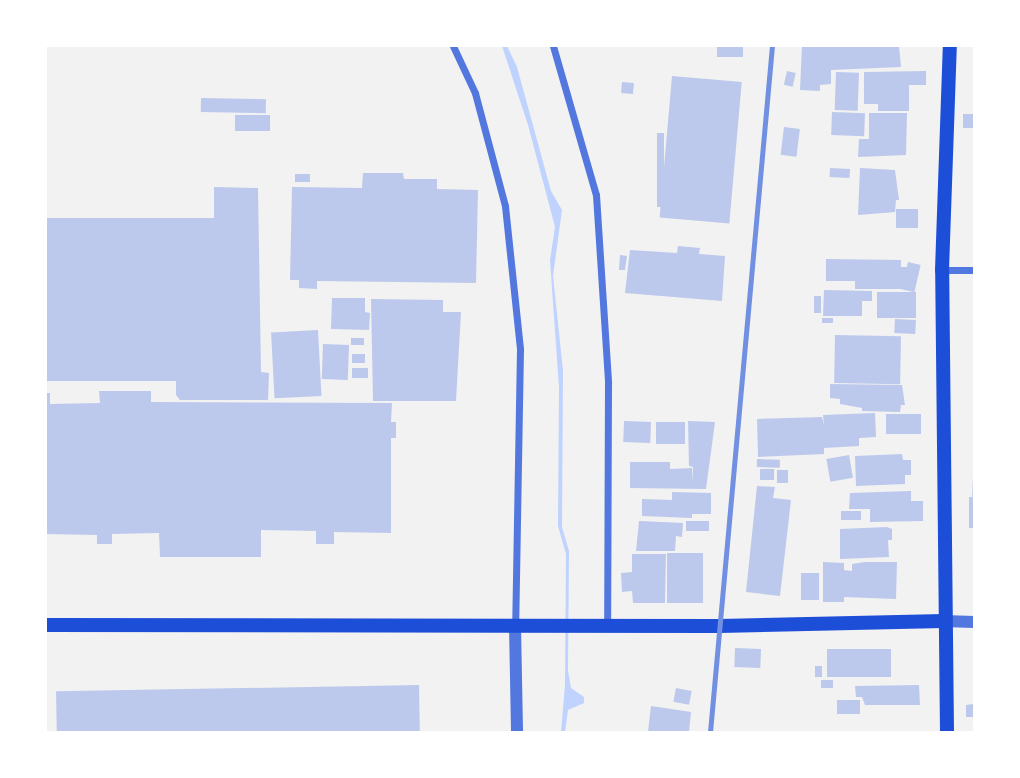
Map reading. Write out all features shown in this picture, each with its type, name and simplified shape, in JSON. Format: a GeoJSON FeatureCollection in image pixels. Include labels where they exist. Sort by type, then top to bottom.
{"type":"FeatureCollection","features":[{"type":"Feature","properties":{"kind":"main road"},"geometry":{"type":"LineString","coordinates":[[947,733],[942,270],[950,46]]}},
{"type":"Feature","properties":{"kind":"main road"},"geometry":{"type":"LineString","coordinates":[[46,625],[607,627],[944,621]]}},
{"type":"Feature","properties":{"kind":"street"},"geometry":{"type":"LineString","coordinates":[[453,46],[475,93],[505,206],[520,349],[515,626],[517,733]]}},
{"type":"Feature","properties":{"kind":"street"},"geometry":{"type":"LineString","coordinates":[[554,46],[596,195],[608,383],[607,627]]}},
{"type":"Feature","properties":{"kind":"street"},"geometry":{"type":"LineString","coordinates":[[942,270],[975,270]]}},
{"type":"Feature","properties":{"kind":"street"},"geometry":{"type":"LineString","coordinates":[[944,621],[975,622]]}},
{"type":"Feature","properties":{"kind":"water"},"geometry":{"type":"Polygon","coordinates":[[[502,46],[507,46],[517,67],[551,191],[562,210],[553,276],[563,371],[562,527],[569,551],[568,671],[571,688],[584,697],[584,703],[568,710],[565,732],[561,732],[565,685],[566,554],[558,526],[559,387],[550,260],[555,227],[528,125],[502,46]]]}},
{"type":"Feature","properties":{"kind":"building"},"geometry":{"type":"Polygon","coordinates":[[[717,46],[743,46],[743,57],[717,57],[717,46]]]}},
{"type":"Feature","properties":{"kind":"building"},"geometry":{"type":"Polygon","coordinates":[[[802,46],[899,46],[901,67],[831,70],[831,84],[820,85],[820,91],[800,90],[802,46]]]}},
{"type":"Feature","properties":{"kind":"building"},"geometry":{"type":"Polygon","coordinates":[[[787,71],[796,73],[793,87],[784,85],[787,71]]]}},
{"type":"Feature","properties":{"kind":"building"},"geometry":{"type":"Polygon","coordinates":[[[926,71],[926,85],[909,85],[909,111],[878,111],[878,104],[864,104],[864,72],[926,71]]]}},
{"type":"Feature","properties":{"kind":"building"},"geometry":{"type":"Polygon","coordinates":[[[836,72],[859,73],[858,111],[835,110],[836,72]]]}},
{"type":"Feature","properties":{"kind":"building"},"geometry":{"type":"Polygon","coordinates":[[[672,76],[742,82],[729,224],[660,217],[672,76]]]}},
{"type":"Feature","properties":{"kind":"building"},"geometry":{"type":"Polygon","coordinates":[[[622,82],[634,83],[633,94],[621,93],[622,82]]]}},
{"type":"Feature","properties":{"kind":"building"},"geometry":{"type":"Polygon","coordinates":[[[201,98],[266,99],[266,113],[201,112],[201,98]]]}},
{"type":"Feature","properties":{"kind":"building"},"geometry":{"type":"Polygon","coordinates":[[[832,112],[865,113],[864,136],[831,135],[832,112]]]}},
{"type":"Feature","properties":{"kind":"building"},"geometry":{"type":"Polygon","coordinates":[[[869,113],[907,113],[906,155],[858,157],[859,139],[869,139],[869,113]]]}},
{"type":"Feature","properties":{"kind":"building"},"geometry":{"type":"Polygon","coordinates":[[[963,114],[974,114],[974,128],[963,128],[963,114]]]}},
{"type":"Feature","properties":{"kind":"building"},"geometry":{"type":"Polygon","coordinates":[[[235,115],[270,115],[270,131],[235,131],[235,115]]]}},
{"type":"Feature","properties":{"kind":"building"},"geometry":{"type":"Polygon","coordinates":[[[784,127],[800,129],[796,157],[781,155],[784,127]]]}},
{"type":"Feature","properties":{"kind":"building"},"geometry":{"type":"Polygon","coordinates":[[[657,133],[664,133],[664,207],[657,207],[657,133]]]}},
{"type":"Feature","properties":{"kind":"building"},"geometry":{"type":"Polygon","coordinates":[[[830,168],[850,169],[850,178],[830,177],[830,168]]]}},
{"type":"Feature","properties":{"kind":"building"},"geometry":{"type":"Polygon","coordinates":[[[860,168],[895,170],[899,200],[896,200],[895,212],[858,215],[860,168]]]}},
{"type":"Feature","properties":{"kind":"building"},"geometry":{"type":"Polygon","coordinates":[[[363,173],[403,173],[404,179],[437,179],[437,189],[478,190],[476,283],[317,281],[317,289],[299,288],[299,280],[290,280],[292,187],[362,188],[363,173]]]}},
{"type":"Feature","properties":{"kind":"building"},"geometry":{"type":"Polygon","coordinates":[[[295,174],[310,174],[310,182],[295,182],[295,174]]]}},
{"type":"Feature","properties":{"kind":"building"},"geometry":{"type":"Polygon","coordinates":[[[214,187],[258,188],[261,372],[269,373],[268,400],[180,400],[176,395],[176,381],[46,381],[46,218],[214,218],[214,187]]]}},
{"type":"Feature","properties":{"kind":"building"},"geometry":{"type":"Polygon","coordinates":[[[896,209],[918,209],[918,228],[896,228],[896,209]]]}},
{"type":"Feature","properties":{"kind":"building"},"geometry":{"type":"Polygon","coordinates":[[[678,246],[700,248],[699,254],[725,256],[722,301],[625,293],[630,250],[677,253],[678,246]]]}},
{"type":"Feature","properties":{"kind":"building"},"geometry":{"type":"Polygon","coordinates":[[[620,255],[627,256],[625,270],[619,270],[620,255]]]}},
{"type":"Feature","properties":{"kind":"building"},"geometry":{"type":"Polygon","coordinates":[[[826,259],[901,260],[901,267],[907,267],[906,289],[855,289],[855,281],[826,281],[826,259]]]}},
{"type":"Feature","properties":{"kind":"building"},"geometry":{"type":"Polygon","coordinates":[[[908,262],[921,265],[914,292],[902,289],[908,262]]]}},
{"type":"Feature","properties":{"kind":"building"},"geometry":{"type":"Polygon","coordinates":[[[824,290],[872,291],[872,301],[862,301],[862,316],[823,316],[824,290]]]}},
{"type":"Feature","properties":{"kind":"building"},"geometry":{"type":"Polygon","coordinates":[[[877,292],[916,292],[916,318],[877,318],[877,292]]]}},
{"type":"Feature","properties":{"kind":"building"},"geometry":{"type":"Polygon","coordinates":[[[814,296],[821,296],[821,313],[814,313],[814,296]]]}},
{"type":"Feature","properties":{"kind":"building"},"geometry":{"type":"Polygon","coordinates":[[[332,298],[365,298],[365,312],[370,313],[369,330],[331,329],[332,298]]]}},
{"type":"Feature","properties":{"kind":"building"},"geometry":{"type":"Polygon","coordinates":[[[371,299],[443,300],[443,312],[461,312],[456,401],[373,401],[371,299]]]}},
{"type":"Feature","properties":{"kind":"building"},"geometry":{"type":"Polygon","coordinates":[[[822,318],[833,318],[833,323],[822,323],[822,318]]]}},
{"type":"Feature","properties":{"kind":"building"},"geometry":{"type":"Polygon","coordinates":[[[895,319],[916,320],[915,334],[894,333],[895,319]]]}},
{"type":"Feature","properties":{"kind":"building"},"geometry":{"type":"Polygon","coordinates":[[[318,330],[321,396],[275,398],[271,332],[318,330]]]}},
{"type":"Feature","properties":{"kind":"building"},"geometry":{"type":"Polygon","coordinates":[[[835,335],[901,336],[900,384],[834,383],[835,335]]]}},
{"type":"Feature","properties":{"kind":"building"},"geometry":{"type":"Polygon","coordinates":[[[351,338],[364,338],[364,345],[351,345],[351,338]]]}},
{"type":"Feature","properties":{"kind":"building"},"geometry":{"type":"Polygon","coordinates":[[[323,344],[349,345],[348,380],[322,379],[323,344]]]}},
{"type":"Feature","properties":{"kind":"building"},"geometry":{"type":"Polygon","coordinates":[[[352,354],[365,354],[365,363],[352,363],[352,354]]]}},
{"type":"Feature","properties":{"kind":"building"},"geometry":{"type":"Polygon","coordinates":[[[352,368],[368,368],[368,378],[352,378],[352,368]]]}},
{"type":"Feature","properties":{"kind":"building"},"geometry":{"type":"Polygon","coordinates":[[[830,384],[902,385],[905,405],[901,405],[900,412],[862,411],[862,408],[840,404],[840,399],[830,398],[830,384]]]}},
{"type":"Feature","properties":{"kind":"building"},"geometry":{"type":"Polygon","coordinates":[[[99,391],[151,391],[151,402],[392,403],[391,422],[396,422],[396,438],[391,438],[391,533],[334,532],[334,544],[316,544],[316,531],[261,530],[261,557],[160,557],[159,533],[112,534],[112,544],[97,544],[97,535],[46,534],[46,393],[50,393],[50,404],[100,403],[99,391]]]}},
{"type":"Feature","properties":{"kind":"building"},"geometry":{"type":"Polygon","coordinates":[[[875,413],[876,437],[859,438],[859,446],[824,448],[824,454],[758,457],[757,419],[822,417],[824,426],[823,415],[875,413]]]}},
{"type":"Feature","properties":{"kind":"building"},"geometry":{"type":"Polygon","coordinates":[[[886,414],[921,414],[921,434],[886,434],[886,414]]]}},
{"type":"Feature","properties":{"kind":"building"},"geometry":{"type":"Polygon","coordinates":[[[624,421],[651,422],[650,443],[623,442],[624,421]]]}},
{"type":"Feature","properties":{"kind":"building"},"geometry":{"type":"Polygon","coordinates":[[[688,421],[715,422],[706,489],[630,488],[630,462],[670,462],[670,469],[692,468],[693,482],[693,467],[689,466],[688,421]]]}},
{"type":"Feature","properties":{"kind":"building"},"geometry":{"type":"Polygon","coordinates":[[[656,422],[685,422],[685,444],[656,444],[656,422]]]}},
{"type":"Feature","properties":{"kind":"building"},"geometry":{"type":"Polygon","coordinates":[[[902,454],[903,460],[911,460],[911,475],[905,475],[905,484],[856,486],[855,456],[902,454]]]}},
{"type":"Feature","properties":{"kind":"building"},"geometry":{"type":"Polygon","coordinates":[[[849,455],[853,478],[830,482],[826,459],[849,455]]]}},
{"type":"Feature","properties":{"kind":"building"},"geometry":{"type":"Polygon","coordinates":[[[757,459],[780,460],[780,468],[757,467],[757,459]]]}},
{"type":"Feature","properties":{"kind":"building"},"geometry":{"type":"Polygon","coordinates":[[[760,469],[774,469],[774,480],[760,480],[760,469]]]}},
{"type":"Feature","properties":{"kind":"building"},"geometry":{"type":"Polygon","coordinates":[[[777,470],[788,470],[788,483],[777,483],[777,470]]]}},
{"type":"Feature","properties":{"kind":"building"},"geometry":{"type":"Polygon","coordinates":[[[972,475],[974,528],[969,528],[969,497],[972,497],[972,475]]]}},
{"type":"Feature","properties":{"kind":"building"},"geometry":{"type":"Polygon","coordinates":[[[757,486],[775,487],[773,498],[791,500],[780,596],[746,592],[757,486]]]}},
{"type":"Feature","properties":{"kind":"building"},"geometry":{"type":"Polygon","coordinates":[[[911,491],[911,501],[923,501],[923,521],[870,522],[870,509],[849,509],[850,493],[911,491]]]}},
{"type":"Feature","properties":{"kind":"building"},"geometry":{"type":"Polygon","coordinates":[[[672,492],[711,493],[711,514],[692,514],[692,518],[642,516],[642,499],[672,500],[672,492]]]}},
{"type":"Feature","properties":{"kind":"building"},"geometry":{"type":"Polygon","coordinates":[[[841,511],[861,511],[861,520],[841,520],[841,511]]]}},
{"type":"Feature","properties":{"kind":"building"},"geometry":{"type":"Polygon","coordinates":[[[639,521],[683,523],[682,537],[676,536],[675,551],[636,551],[639,521]]]}},
{"type":"Feature","properties":{"kind":"building"},"geometry":{"type":"Polygon","coordinates":[[[686,521],[709,521],[709,531],[686,531],[686,521]]]}},
{"type":"Feature","properties":{"kind":"building"},"geometry":{"type":"Polygon","coordinates":[[[840,529],[892,529],[892,540],[888,540],[889,557],[840,559],[840,529]]]}},
{"type":"Feature","properties":{"kind":"building"},"geometry":{"type":"Polygon","coordinates":[[[667,553],[703,553],[703,603],[667,603],[667,553]]]}},
{"type":"Feature","properties":{"kind":"building"},"geometry":{"type":"Polygon","coordinates":[[[632,554],[666,554],[665,603],[633,603],[632,591],[622,592],[621,573],[632,572],[632,554]]]}},
{"type":"Feature","properties":{"kind":"building"},"geometry":{"type":"Polygon","coordinates":[[[823,562],[844,563],[844,570],[852,571],[852,564],[897,562],[896,599],[844,597],[844,602],[823,602],[823,562]]]}},
{"type":"Feature","properties":{"kind":"building"},"geometry":{"type":"Polygon","coordinates":[[[801,573],[819,573],[819,600],[801,600],[801,573]]]}},
{"type":"Feature","properties":{"kind":"building"},"geometry":{"type":"Polygon","coordinates":[[[735,648],[761,649],[760,668],[734,667],[735,648]]]}},
{"type":"Feature","properties":{"kind":"building"},"geometry":{"type":"Polygon","coordinates":[[[827,649],[891,649],[891,677],[827,677],[827,649]]]}},
{"type":"Feature","properties":{"kind":"building"},"geometry":{"type":"Polygon","coordinates":[[[815,666],[822,666],[822,677],[815,677],[815,666]]]}},
{"type":"Feature","properties":{"kind":"building"},"geometry":{"type":"Polygon","coordinates":[[[821,680],[833,680],[833,688],[821,688],[821,680]]]}},
{"type":"Feature","properties":{"kind":"building"},"geometry":{"type":"Polygon","coordinates":[[[419,685],[420,732],[57,732],[56,691],[419,685]]]}},
{"type":"Feature","properties":{"kind":"building"},"geometry":{"type":"Polygon","coordinates":[[[919,685],[920,705],[865,705],[862,697],[856,697],[855,686],[919,685]]]}},
{"type":"Feature","properties":{"kind":"building"},"geometry":{"type":"Polygon","coordinates":[[[676,688],[692,691],[689,705],[673,702],[676,688]]]}},
{"type":"Feature","properties":{"kind":"building"},"geometry":{"type":"Polygon","coordinates":[[[837,700],[860,700],[860,714],[837,714],[837,700]]]}},
{"type":"Feature","properties":{"kind":"building"},"geometry":{"type":"Polygon","coordinates":[[[973,704],[974,717],[966,717],[966,705],[973,704]]]}},
{"type":"Feature","properties":{"kind":"building"},"geometry":{"type":"Polygon","coordinates":[[[651,706],[691,712],[689,732],[648,732],[651,706]]]}},
{"type":"Feature","properties":{"kind":"railway"},"geometry":{"type":"LineString","coordinates":[[710,732],[772,46]]}}]}
